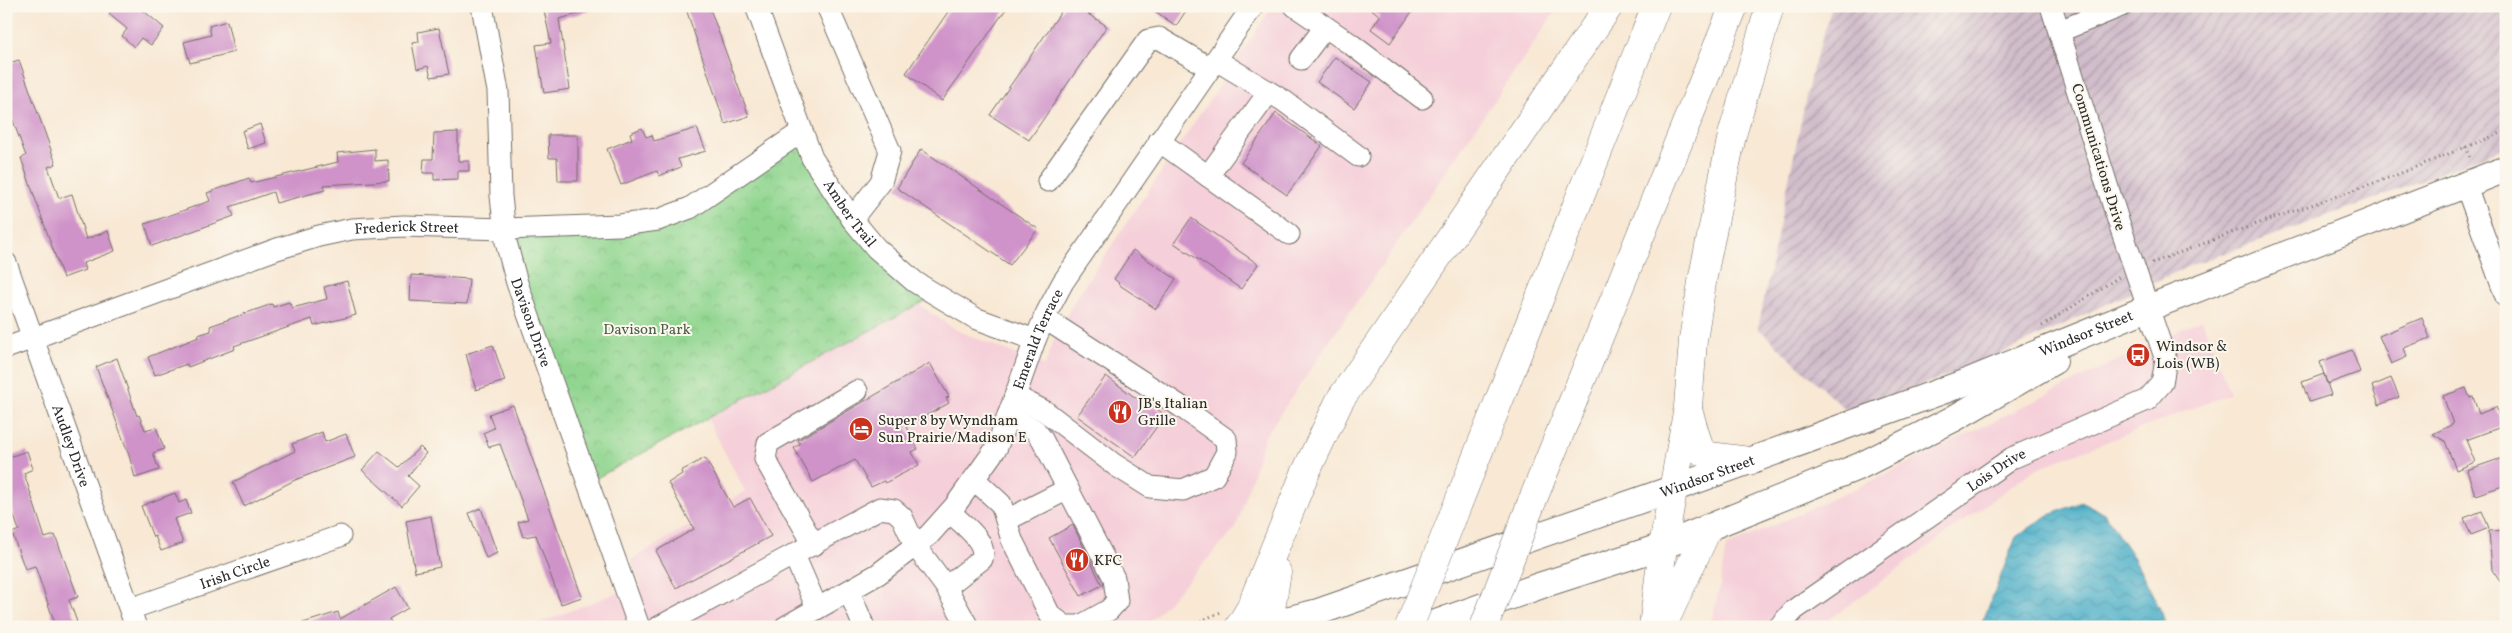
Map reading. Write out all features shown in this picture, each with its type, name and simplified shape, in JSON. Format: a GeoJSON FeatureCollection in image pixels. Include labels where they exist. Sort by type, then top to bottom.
{"type":"FeatureCollection","features":[{"type":"Feature","properties":{"kind":"highway"},"geometry":{"type":"LineString","coordinates":[[1257,622],[1286,518],[1340,400],[1609,6]]}},
{"type":"Feature","properties":{"kind":"highway"},"geometry":{"type":"LineString","coordinates":[[1409,627],[1656,6]]}},
{"type":"Feature","properties":{"kind":"highway"},"geometry":{"type":"LineString","coordinates":[[1484,627],[1734,6]]}},
{"type":"Feature","properties":{"kind":"highway"},"geometry":{"type":"LineString","coordinates":[[1653,627],[1664,546],[1688,407],[1693,340],[1702,285],[1732,135],[1770,6]]}},
{"type":"Feature","properties":{"kind":"highway"},"geometry":{"type":"LineString","coordinates":[[1688,407],[1700,450],[1709,456],[1749,461]]}},
{"type":"Feature","properties":{"kind":"highway"},"geometry":{"type":"LineString","coordinates":[[1662,627],[1708,528]]}},
{"type":"Feature","properties":{"kind":"main road","name":"Windsor Street"},"geometry":{"type":"LineString","coordinates":[[1257,622],[1318,612],[1675,488],[1964,383],[2148,308],[2506,169]]}},
{"type":"Feature","properties":{"kind":"main road","name":"Windsor Street"},"geometry":{"type":"LineString","coordinates":[[1426,627],[1542,585],[1664,546],[1869,462],[1953,419],[2148,308]]}},
{"type":"Feature","properties":{"kind":"street","name":"Davison Drive"},"geometry":{"type":"LineString","coordinates":[[482,6],[498,91],[500,196],[504,229],[517,282],[639,627]]}},
{"type":"Feature","properties":{"kind":"street","name":"Amber Trail"},"geometry":{"type":"LineString","coordinates":[[756,6],[812,158],[852,219],[876,248],[915,282],[975,318],[1035,340]]}},
{"type":"Feature","properties":{"kind":"street"},"geometry":{"type":"LineString","coordinates":[[827,6],[890,151],[880,182],[852,219]]}},
{"type":"Feature","properties":{"kind":"street","name":"Emerald Terrace"},"geometry":{"type":"LineString","coordinates":[[784,627],[811,617],[878,574],[929,535],[950,512],[997,447],[1035,340],[1063,282],[1253,6]]}},
{"type":"Feature","properties":{"kind":"street"},"geometry":{"type":"LineString","coordinates":[[1295,6],[1422,98]]}},
{"type":"Feature","properties":{"kind":"street","name":"Communications Drive"},"geometry":{"type":"LineString","coordinates":[[2052,6],[2148,308]]}},
{"type":"Feature","properties":{"kind":"street"},"geometry":{"type":"LineString","coordinates":[[2060,31],[2120,6]]}},
{"type":"Feature","properties":{"kind":"street"},"geometry":{"type":"LineString","coordinates":[[1301,59],[1325,27]]}},
{"type":"Feature","properties":{"kind":"street"},"geometry":{"type":"LineString","coordinates":[[1048,181],[1148,40],[1159,38],[1269,92],[1358,156]]}},
{"type":"Feature","properties":{"kind":"street"},"geometry":{"type":"LineString","coordinates":[[1208,176],[1269,92]]}},
{"type":"Feature","properties":{"kind":"street","name":"Frederick Street"},"geometry":{"type":"LineString","coordinates":[[6,348],[319,236],[352,229],[404,226],[504,229],[620,225],[658,220],[690,208],[801,132]]}},
{"type":"Feature","properties":{"kind":"street"},"geometry":{"type":"LineString","coordinates":[[1159,141],[1289,234]]}},
{"type":"Feature","properties":{"kind":"street"},"geometry":{"type":"LineString","coordinates":[[2466,186],[2506,297]]}},
{"type":"Feature","properties":{"kind":"street","name":"Audley Drive"},"geometry":{"type":"LineString","coordinates":[[6,264],[133,618]]}},
{"type":"Feature","properties":{"kind":"street","name":"Lois Drive"},"geometry":{"type":"LineString","coordinates":[[1779,627],[1794,610],[2012,458],[2147,400],[2162,383],[2166,360],[2148,308]]}},
{"type":"Feature","properties":{"kind":"street"},"geometry":{"type":"LineString","coordinates":[[1012,406],[1046,412],[1115,465],[1150,487],[1183,490],[1214,476],[1227,452],[1226,439],[1180,406],[1044,318]]}},
{"type":"Feature","properties":{"kind":"street"},"geometry":{"type":"LineString","coordinates":[[814,545],[765,460],[768,443],[857,391]]}},
{"type":"Feature","properties":{"kind":"street"},"geometry":{"type":"LineString","coordinates":[[974,479],[1001,504],[1012,540],[1050,615],[1065,626],[1080,626],[1109,610],[1117,601],[1118,590],[1114,578],[1042,439],[1012,406]]}},
{"type":"Feature","properties":{"kind":"street"},"geometry":{"type":"LineString","coordinates":[[1007,520],[1068,489]]}},
{"type":"Feature","properties":{"kind":"street"},"geometry":{"type":"LineString","coordinates":[[659,627],[880,508],[894,510],[902,517],[915,546],[946,587],[968,627]]}},
{"type":"Feature","properties":{"kind":"street"},"geometry":{"type":"LineString","coordinates":[[946,587],[982,559],[985,552],[981,544],[950,512]]}},
{"type":"Feature","properties":{"kind":"street","name":"Irish Circle"},"geometry":{"type":"LineString","coordinates":[[133,618],[340,536]]}},
{"type":"Feature","properties":{"kind":"street"},"geometry":{"type":"LineString","coordinates":[[794,555],[811,617]]}},
{"type":"Feature","properties":{"kind":"street"},"geometry":{"type":"LineString","coordinates":[[849,591],[864,627]]}},
{"type":"Feature","properties":{"kind":"path"},"geometry":{"type":"LineString","coordinates":[[2041,327],[2121,275],[2231,232],[2392,177],[2506,131]]}},
{"type":"Feature","properties":{"kind":"path"},"geometry":{"type":"LineString","coordinates":[[1187,627],[1227,610],[1257,622]]}},
{"type":"Feature","properties":{"kind":"shaded area"},"geometry":{"type":"Polygon","coordinates":[[[1273,6],[1559,6],[1265,436],[1236,528],[1145,627],[529,627],[611,595],[641,586],[631,560],[745,491],[707,418],[918,304],[956,330],[1045,366],[1052,344],[1074,301],[1273,6]]]}},
{"type":"Feature","properties":{"kind":"shaded area"},"geometry":{"type":"Polygon","coordinates":[[[1832,6],[2506,6],[2506,147],[2385,195],[2189,266],[1972,367],[1847,411],[1758,328],[1810,78],[1832,6]]]}},
{"type":"Feature","properties":{"kind":"shaded area"},"geometry":{"type":"Polygon","coordinates":[[[2202,319],[2230,394],[2033,470],[1819,627],[1710,627],[1720,585],[1726,547],[1874,480],[2202,319]]]}},
{"type":"Feature","properties":{"kind":"green space","name":"Davison Park"},"geometry":{"type":"Polygon","coordinates":[[[801,132],[852,219],[936,295],[589,482],[504,229],[658,220],[801,132]]]}},
{"type":"Feature","properties":{"kind":"water"},"geometry":{"type":"Polygon","coordinates":[[[2082,502],[2104,513],[2134,558],[2162,613],[2166,627],[1978,627],[1985,616],[2016,537],[2047,516],[2082,502]]]}},
{"type":"Feature","properties":{"kind":"building"},"geometry":{"type":"Polygon","coordinates":[[[116,6],[138,6],[164,28],[151,45],[141,38],[134,47],[122,36],[127,29],[109,14],[116,6]]]}},
{"type":"Feature","properties":{"kind":"building"},"geometry":{"type":"Polygon","coordinates":[[[543,6],[589,6],[589,11],[559,19],[570,89],[544,93],[536,45],[551,43],[543,6]]]}},
{"type":"Feature","properties":{"kind":"building"},"geometry":{"type":"Polygon","coordinates":[[[685,6],[709,6],[749,116],[725,124],[685,6]]]}},
{"type":"Feature","properties":{"kind":"building"},"geometry":{"type":"Polygon","coordinates":[[[952,6],[1008,6],[942,101],[906,73],[952,6]]]}},
{"type":"Feature","properties":{"kind":"building"},"geometry":{"type":"Polygon","coordinates":[[[1065,6],[1082,6],[1089,11],[1088,14],[1107,26],[1029,140],[990,115],[1065,6]]]}},
{"type":"Feature","properties":{"kind":"building"},"geometry":{"type":"Polygon","coordinates":[[[1148,6],[1189,6],[1176,26],[1148,6]]]}},
{"type":"Feature","properties":{"kind":"building"},"geometry":{"type":"Polygon","coordinates":[[[1368,6],[1416,6],[1390,43],[1371,29],[1380,16],[1368,6]]]}},
{"type":"Feature","properties":{"kind":"building"},"geometry":{"type":"Polygon","coordinates":[[[227,21],[234,52],[190,63],[184,42],[211,35],[209,26],[227,21]]]}},
{"type":"Feature","properties":{"kind":"building"},"geometry":{"type":"Polygon","coordinates":[[[439,28],[449,74],[431,77],[428,66],[417,69],[412,43],[419,42],[418,32],[439,28]]]}},
{"type":"Feature","properties":{"kind":"building"},"geometry":{"type":"Polygon","coordinates":[[[1335,57],[1372,82],[1354,108],[1317,82],[1335,57]]]}},
{"type":"Feature","properties":{"kind":"building"},"geometry":{"type":"Polygon","coordinates":[[[19,60],[56,164],[48,167],[59,198],[72,194],[86,239],[108,231],[115,251],[83,263],[85,270],[63,278],[21,158],[26,156],[9,110],[6,111],[6,64],[19,60]]]}},
{"type":"Feature","properties":{"kind":"building"},"geometry":{"type":"Polygon","coordinates":[[[1276,113],[1322,146],[1287,195],[1241,163],[1276,113]]]}},
{"type":"Feature","properties":{"kind":"building"},"geometry":{"type":"Polygon","coordinates":[[[260,124],[266,143],[248,149],[242,131],[260,124]]]}},
{"type":"Feature","properties":{"kind":"building"},"geometry":{"type":"Polygon","coordinates":[[[642,128],[646,137],[652,135],[654,141],[697,128],[706,151],[678,159],[681,167],[659,176],[657,171],[621,185],[607,149],[632,139],[630,133],[642,128]]]}},
{"type":"Feature","properties":{"kind":"building"},"geometry":{"type":"Polygon","coordinates":[[[458,132],[458,161],[469,161],[469,171],[458,171],[458,179],[434,180],[434,173],[423,173],[424,159],[433,159],[434,133],[458,132]]]}},
{"type":"Feature","properties":{"kind":"building"},"geometry":{"type":"Polygon","coordinates":[[[548,135],[578,135],[578,181],[558,181],[557,158],[549,158],[548,135]]]}},
{"type":"Feature","properties":{"kind":"building"},"geometry":{"type":"Polygon","coordinates":[[[375,149],[375,161],[388,160],[389,181],[324,185],[325,190],[276,203],[273,192],[230,207],[234,216],[152,246],[145,224],[210,201],[207,193],[249,178],[251,183],[338,162],[337,153],[375,149]]]}},
{"type":"Feature","properties":{"kind":"building"},"geometry":{"type":"Polygon","coordinates":[[[921,149],[1038,229],[1010,265],[897,188],[921,149]]]}},
{"type":"Feature","properties":{"kind":"building"},"geometry":{"type":"Polygon","coordinates":[[[1191,218],[1258,264],[1241,289],[1174,243],[1191,218]]]}},
{"type":"Feature","properties":{"kind":"building"},"geometry":{"type":"Polygon","coordinates":[[[1133,250],[1176,279],[1156,309],[1118,284],[1114,279],[1133,250]]]}},
{"type":"Feature","properties":{"kind":"building"},"geometry":{"type":"Polygon","coordinates":[[[411,275],[469,279],[467,304],[410,301],[411,275]]]}},
{"type":"Feature","properties":{"kind":"building"},"geometry":{"type":"Polygon","coordinates":[[[347,281],[356,315],[314,326],[312,319],[234,346],[235,349],[188,367],[187,364],[155,375],[148,357],[211,331],[210,326],[272,304],[273,307],[289,302],[292,308],[327,299],[324,287],[347,281]]]}},
{"type":"Feature","properties":{"kind":"building"},"geometry":{"type":"Polygon","coordinates":[[[2422,318],[2430,338],[2404,348],[2407,357],[2391,364],[2379,336],[2422,318]]]}},
{"type":"Feature","properties":{"kind":"building"},"geometry":{"type":"Polygon","coordinates":[[[493,345],[505,381],[476,390],[466,354],[493,345]]]}},
{"type":"Feature","properties":{"kind":"building"},"geometry":{"type":"Polygon","coordinates":[[[2352,350],[2360,372],[2327,384],[2320,362],[2352,350]]]}},
{"type":"Feature","properties":{"kind":"building"},"geometry":{"type":"Polygon","coordinates":[[[117,358],[137,416],[139,415],[145,430],[156,427],[164,449],[153,453],[159,470],[135,478],[129,455],[96,367],[117,358]]]}},
{"type":"Feature","properties":{"kind":"building","name":"Super 8 by Wyndham Sun Prairie/Madison E"},"geometry":{"type":"Polygon","coordinates":[[[930,363],[949,397],[946,398],[949,403],[906,427],[918,449],[912,452],[919,465],[885,483],[884,481],[871,487],[855,460],[813,482],[794,448],[800,444],[798,440],[930,363]]]}},
{"type":"Feature","properties":{"kind":"building"},"geometry":{"type":"Polygon","coordinates":[[[2324,374],[2331,395],[2309,402],[2302,382],[2324,374]]]}},
{"type":"Feature","properties":{"kind":"building","name":"JB's Italian Grille"},"geometry":{"type":"Polygon","coordinates":[[[1106,376],[1151,409],[1153,406],[1165,415],[1135,457],[1077,416],[1106,376]]]}},
{"type":"Feature","properties":{"kind":"building"},"geometry":{"type":"Polygon","coordinates":[[[2391,378],[2399,397],[2379,405],[2372,386],[2391,378]]]}},
{"type":"Feature","properties":{"kind":"building"},"geometry":{"type":"Polygon","coordinates":[[[2466,388],[2470,398],[2473,397],[2479,414],[2496,407],[2504,426],[2466,440],[2475,462],[2456,470],[2445,441],[2433,434],[2453,424],[2443,396],[2466,388]]]}},
{"type":"Feature","properties":{"kind":"building"},"geometry":{"type":"Polygon","coordinates":[[[513,405],[582,597],[561,604],[536,535],[523,537],[518,522],[528,519],[500,444],[489,447],[483,433],[494,428],[489,414],[513,405]]]}},
{"type":"Feature","properties":{"kind":"building"},"geometry":{"type":"Polygon","coordinates":[[[322,432],[325,442],[346,434],[355,457],[295,480],[244,506],[233,482],[295,451],[292,444],[322,432]]]}},
{"type":"Feature","properties":{"kind":"building"},"geometry":{"type":"Polygon","coordinates":[[[420,447],[426,453],[408,476],[419,486],[402,506],[362,470],[379,451],[399,467],[420,447]]]}},
{"type":"Feature","properties":{"kind":"building"},"geometry":{"type":"Polygon","coordinates":[[[27,451],[33,469],[24,473],[45,538],[55,535],[78,597],[69,600],[77,622],[62,627],[56,627],[35,566],[25,569],[12,533],[19,530],[6,494],[6,458],[27,451]]]}},
{"type":"Feature","properties":{"kind":"building"},"geometry":{"type":"Polygon","coordinates":[[[705,458],[733,507],[750,498],[771,536],[676,588],[656,551],[694,529],[668,483],[682,474],[681,471],[705,458]]]}},
{"type":"Feature","properties":{"kind":"building"},"geometry":{"type":"Polygon","coordinates":[[[2502,458],[2506,466],[2506,485],[2475,495],[2467,470],[2502,458]]]}},
{"type":"Feature","properties":{"kind":"building"},"geometry":{"type":"Polygon","coordinates":[[[175,493],[179,503],[186,500],[191,513],[174,519],[183,543],[161,551],[155,536],[153,537],[141,506],[175,493]]]}},
{"type":"Feature","properties":{"kind":"building"},"geometry":{"type":"Polygon","coordinates":[[[481,508],[497,553],[486,558],[469,513],[481,508]]]}},
{"type":"Feature","properties":{"kind":"building"},"geometry":{"type":"Polygon","coordinates":[[[2482,511],[2489,528],[2471,535],[2464,518],[2482,511]]]}},
{"type":"Feature","properties":{"kind":"building"},"geometry":{"type":"Polygon","coordinates":[[[431,516],[440,567],[415,572],[406,521],[431,516]]]}},
{"type":"Feature","properties":{"kind":"building","name":"KFC"},"geometry":{"type":"Polygon","coordinates":[[[1073,525],[1102,585],[1081,596],[1049,538],[1073,525]]]}},
{"type":"Feature","properties":{"kind":"building"},"geometry":{"type":"Polygon","coordinates":[[[2506,530],[2506,590],[2492,570],[2489,531],[2506,530]]]}},
{"type":"Feature","properties":{"kind":"building"},"geometry":{"type":"Polygon","coordinates":[[[396,587],[408,608],[389,619],[394,627],[301,627],[300,624],[338,612],[340,619],[396,587]]]}},
{"type":"Feature","properties":{"kind":"place","name":"Windsor & Lois (WB)"},"geometry":{"type":"Point","coordinates":[2138,355]}},
{"type":"Feature","properties":{"kind":"place","name":"JB's Italian Grille"},"geometry":{"type":"Point","coordinates":[1120,412]}},
{"type":"Feature","properties":{"kind":"place","name":"Super 8 by Wyndham Sun Prairie/Madison E"},"geometry":{"type":"Point","coordinates":[861,429]}},
{"type":"Feature","properties":{"kind":"place","name":"KFC"},"geometry":{"type":"Point","coordinates":[1077,560]}}]}
